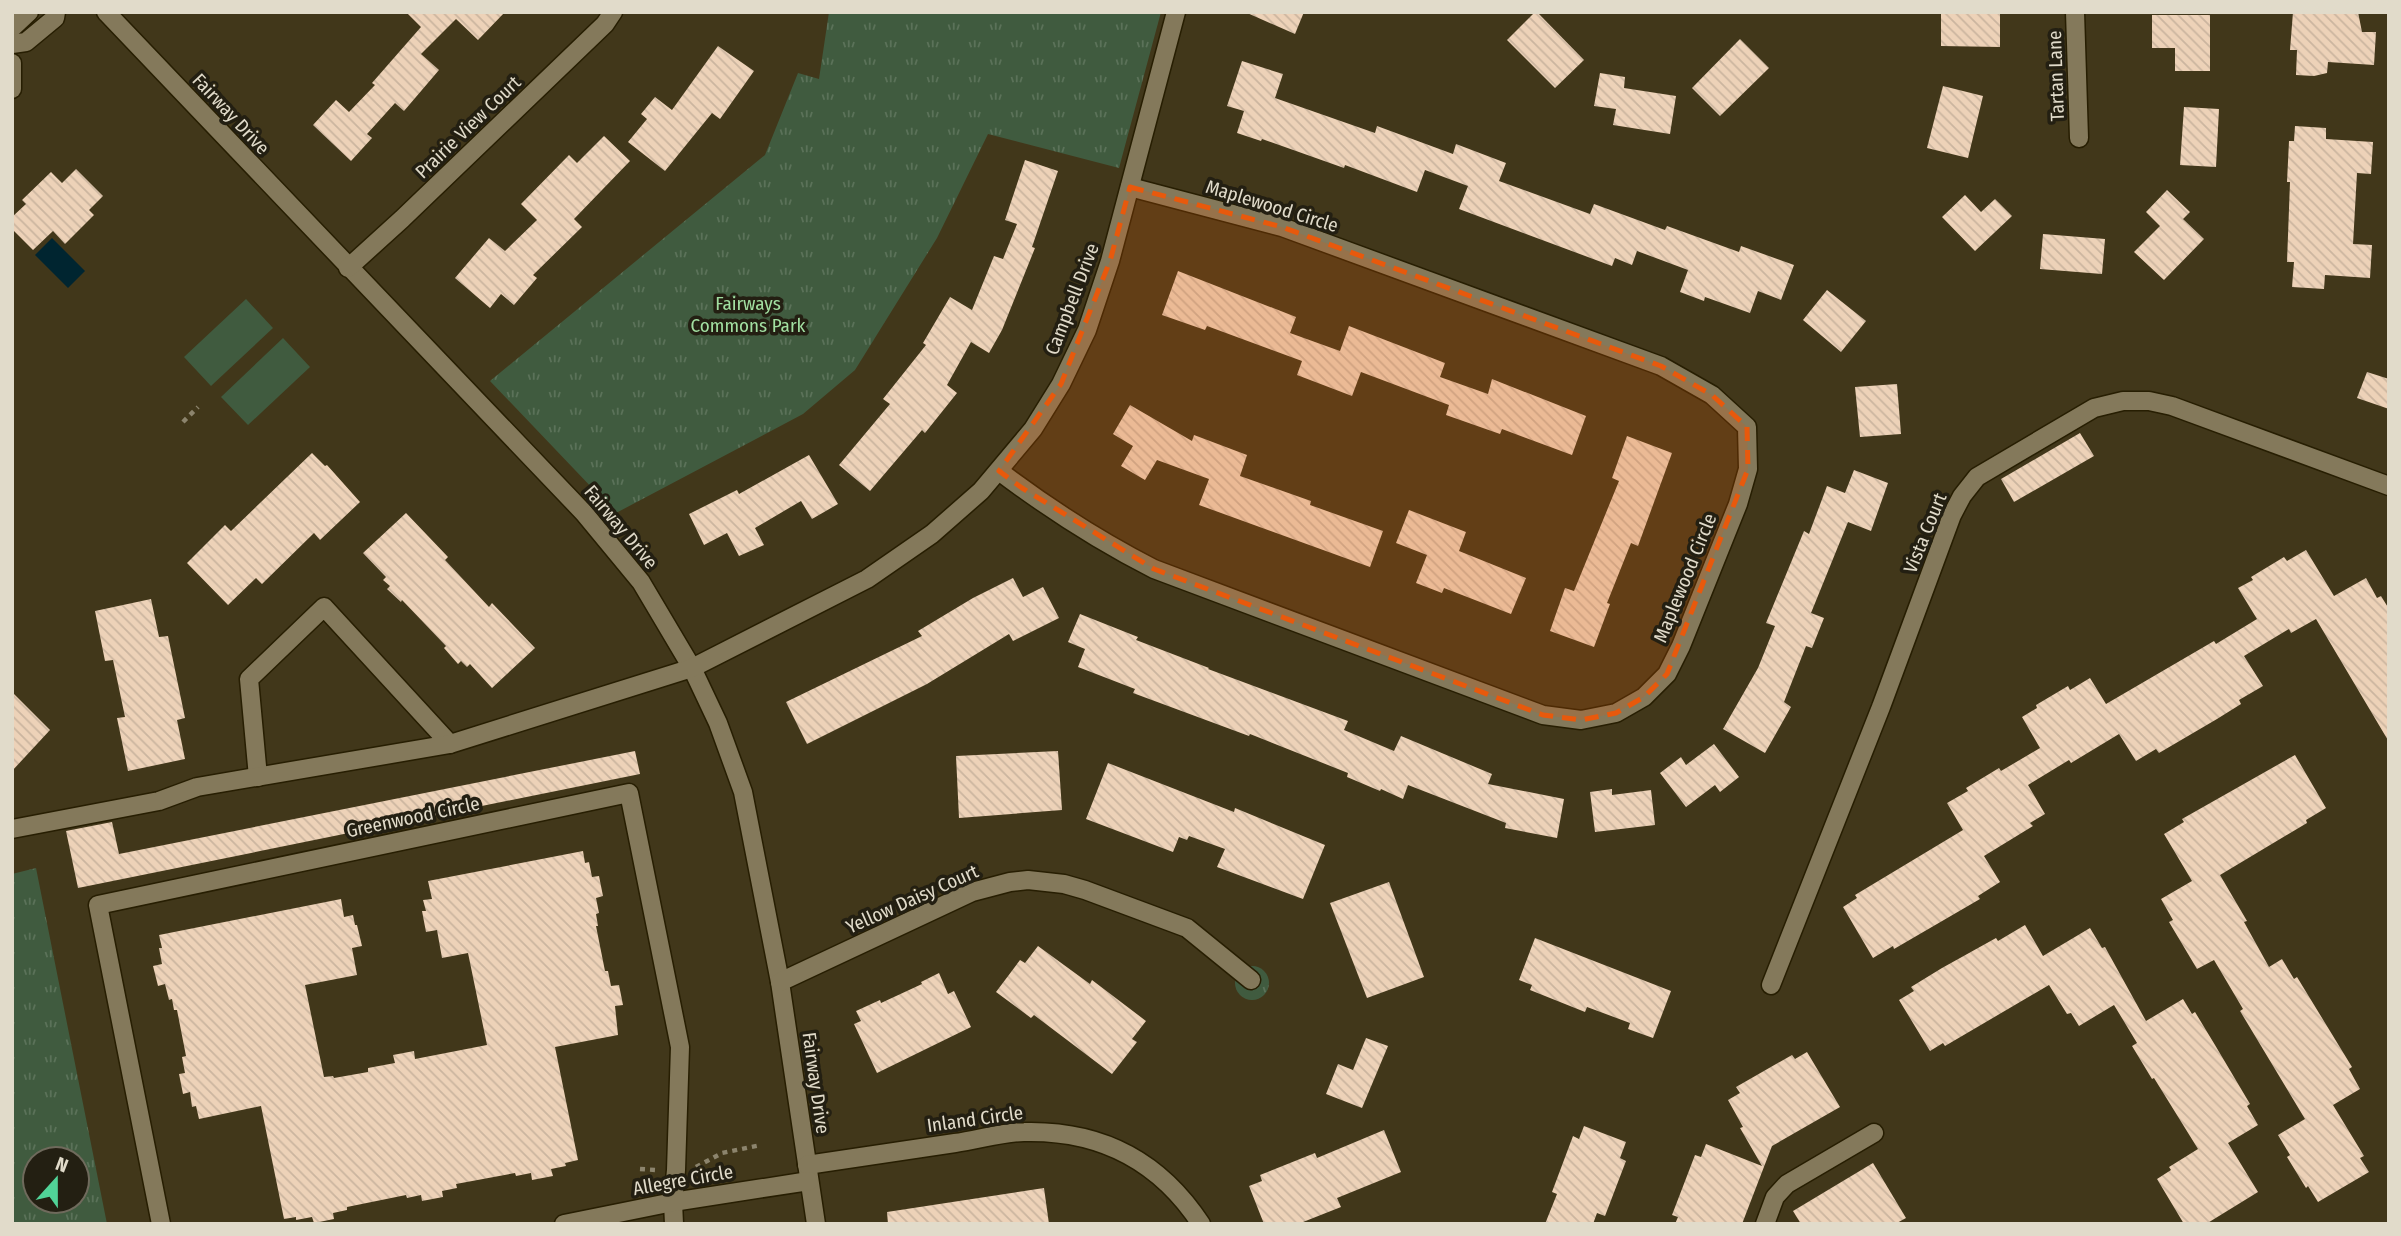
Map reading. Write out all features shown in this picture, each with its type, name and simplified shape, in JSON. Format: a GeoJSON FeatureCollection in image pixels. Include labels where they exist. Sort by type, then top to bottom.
{"type":"FeatureCollection","features":[{"type":"Feature","properties":{"kind":"street"},"geometry":{"type":"LineString","coordinates":[[12,27],[29,12]]}},
{"type":"Feature","properties":{"kind":"street"},"geometry":{"type":"LineString","coordinates":[[12,44],[26,42],[55,18],[56,12]]}},
{"type":"Feature","properties":{"kind":"street","name":"Fairway Drive"},"geometry":{"type":"LineString","coordinates":[[106,12],[584,513],[640,582],[692,668],[718,723],[743,792],[780,982],[816,1224]]}},
{"type":"Feature","properties":{"kind":"street","name":"Prairie View Court"},"geometry":{"type":"LineString","coordinates":[[348,268],[566,61],[613,12]]}},
{"type":"Feature","properties":{"kind":"street","name":"Campbell Drive"},"geometry":{"type":"LineString","coordinates":[[12,829],[159,801],[197,787],[450,744],[692,668],[867,579],[898,559],[932,534],[981,491],[1033,429],[1061,384],[1087,330],[1110,261],[1176,12]]}},
{"type":"Feature","properties":{"kind":"street","name":"Tartan Lane"},"geometry":{"type":"LineString","coordinates":[[2074,12],[2079,138]]}},
{"type":"Feature","properties":{"kind":"street"},"geometry":{"type":"LineString","coordinates":[[12,63],[12,89]]}},
{"type":"Feature","properties":{"kind":"street","name":"Maplewood Circle"},"geometry":{"type":"LineString","coordinates":[[999,471],[1105,544],[1154,569],[1543,715],[1581,720],[1605,717],[1632,706],[1667,674],[1681,646],[1738,504],[1748,469],[1747,427],[1712,395],[1661,366],[1282,228],[1130,187]]}},
{"type":"Feature","properties":{"kind":"street","name":"Vista Court"},"geometry":{"type":"LineString","coordinates":[[1771,985],[1881,707],[1952,514],[1977,477],[2094,408],[2123,401],[2149,401],[2172,406],[2389,486]]}},
{"type":"Feature","properties":{"kind":"street"},"geometry":{"type":"LineString","coordinates":[[258,776],[249,679],[324,607],[450,744]]}},
{"type":"Feature","properties":{"kind":"street","name":"Greenwood Circle"},"geometry":{"type":"LineString","coordinates":[[161,1224],[98,905],[629,793],[680,1047],[674,1224]]}},
{"type":"Feature","properties":{"kind":"street","name":"Yellow Daisy Court"},"geometry":{"type":"LineString","coordinates":[[780,982],[972,892],[1028,880],[1064,884],[1084,890],[1187,928],[1251,980]]}},
{"type":"Feature","properties":{"kind":"street","name":"Inland Circle"},"geometry":{"type":"LineString","coordinates":[[808,1173],[1023,1132],[1072,1135],[1104,1143],[1131,1155],[1154,1170],[1174,1189],[1201,1224]]}},
{"type":"Feature","properties":{"kind":"street"},"geometry":{"type":"LineString","coordinates":[[1765,1224],[1775,1197],[1787,1184],[1874,1133]]}},
{"type":"Feature","properties":{"kind":"street","name":"Allegre Circle"},"geometry":{"type":"LineString","coordinates":[[564,1224],[808,1173]]}},
{"type":"Feature","properties":{"kind":"path"},"geometry":{"type":"LineString","coordinates":[[183,422],[198,407]]}},
{"type":"Feature","properties":{"kind":"path"},"geometry":{"type":"LineString","coordinates":[[697,1167],[722,1153],[761,1145]]}},
{"type":"Feature","properties":{"kind":"highlighted area"},"geometry":{"type":"Polygon","coordinates":[[[1130,187],[1282,227],[1661,366],[1712,395],[1747,427],[1748,469],[1667,674],[1644,697],[1616,713],[1581,720],[1543,715],[1154,569],[999,471],[1061,384],[1110,261],[1130,187]]]}},
{"type":"Feature","properties":{"kind":"green space","name":"Fairways Commons Park"},"geometry":{"type":"Polygon","coordinates":[[[829,12],[1161,12],[1119,168],[988,134],[937,238],[855,370],[803,414],[616,513],[490,381],[765,155],[798,73],[819,79],[829,12]]]}},
{"type":"Feature","properties":{"kind":"green space"},"geometry":{"type":"Polygon","coordinates":[[[246,299],[273,328],[211,386],[184,357],[246,299]]]}},
{"type":"Feature","properties":{"kind":"green space"},"geometry":{"type":"Polygon","coordinates":[[[283,338],[310,367],[248,425],[221,397],[283,338]]]}},
{"type":"Feature","properties":{"kind":"green space"},"geometry":{"type":"Polygon","coordinates":[[[36,868],[107,1224],[12,1224],[12,874],[36,868]]]}},
{"type":"Feature","properties":{"kind":"green space"},"geometry":{"type":"Polygon","coordinates":[[[1252,966],[1264,971],[1269,983],[1264,995],[1252,1000],[1240,995],[1235,983],[1240,971],[1252,966]]]}},
{"type":"Feature","properties":{"kind":"water"},"geometry":{"type":"Polygon","coordinates":[[[52,238],[85,271],[68,288],[35,255],[52,238]]]}},
{"type":"Feature","properties":{"kind":"building"},"geometry":{"type":"Polygon","coordinates":[[[406,12],[505,12],[478,40],[456,19],[421,54],[439,70],[404,111],[395,103],[367,134],[372,138],[351,161],[313,125],[336,100],[349,112],[375,85],[372,83],[421,27],[406,12]]]}},
{"type":"Feature","properties":{"kind":"building"},"geometry":{"type":"Polygon","coordinates":[[[1245,12],[1304,12],[1295,34],[1245,12]]]}},
{"type":"Feature","properties":{"kind":"building"},"geometry":{"type":"Polygon","coordinates":[[[1535,12],[1584,60],[1555,88],[1507,40],[1535,12]]]}},
{"type":"Feature","properties":{"kind":"building"},"geometry":{"type":"Polygon","coordinates":[[[1941,12],[2000,14],[2000,47],[1941,46],[1941,12]]]}},
{"type":"Feature","properties":{"kind":"building"},"geometry":{"type":"Polygon","coordinates":[[[2293,12],[2358,12],[2362,32],[2376,32],[2374,65],[2328,62],[2327,73],[2314,76],[2296,75],[2297,50],[2290,50],[2293,12]]]}},
{"type":"Feature","properties":{"kind":"building"},"geometry":{"type":"Polygon","coordinates":[[[2152,15],[2210,15],[2210,71],[2175,71],[2175,48],[2152,48],[2152,15]]]}},
{"type":"Feature","properties":{"kind":"building"},"geometry":{"type":"Polygon","coordinates":[[[1740,39],[1769,68],[1720,116],[1692,88],[1740,39]]]}},
{"type":"Feature","properties":{"kind":"building"},"geometry":{"type":"Polygon","coordinates":[[[718,46],[754,71],[720,119],[712,113],[665,171],[628,142],[647,119],[641,114],[655,97],[672,110],[718,46]]]}},
{"type":"Feature","properties":{"kind":"building"},"geometry":{"type":"Polygon","coordinates":[[[1242,61],[1283,74],[1275,98],[1375,133],[1377,126],[1453,154],[1456,144],[1506,163],[1499,181],[1590,214],[1594,204],[1665,230],[1667,226],[1739,252],[1741,246],[1794,265],[1781,300],[1758,291],[1750,313],[1705,297],[1704,301],[1680,292],[1688,270],[1637,251],[1632,265],[1615,258],[1612,266],[1459,209],[1468,186],[1425,170],[1417,192],[1345,165],[1344,168],[1237,133],[1244,111],[1227,106],[1242,61]]]}},
{"type":"Feature","properties":{"kind":"building"},"geometry":{"type":"Polygon","coordinates":[[[1600,73],[1625,77],[1624,88],[1676,96],[1670,134],[1613,125],[1616,109],[1594,106],[1600,73]]]}},
{"type":"Feature","properties":{"kind":"building"},"geometry":{"type":"Polygon","coordinates":[[[1943,86],[1983,96],[1968,158],[1927,148],[1943,86]]]}},
{"type":"Feature","properties":{"kind":"building"},"geometry":{"type":"Polygon","coordinates":[[[2184,107],[2219,109],[2216,167],[2180,165],[2184,107]]]}},
{"type":"Feature","properties":{"kind":"building"},"geometry":{"type":"Polygon","coordinates":[[[2295,126],[2326,128],[2326,139],[2373,142],[2371,174],[2357,173],[2353,244],[2372,245],[2370,278],[2325,275],[2324,289],[2292,287],[2294,262],[2287,262],[2290,182],[2287,182],[2289,141],[2294,141],[2295,126]]]}},
{"type":"Feature","properties":{"kind":"building"},"geometry":{"type":"Polygon","coordinates":[[[604,136],[630,161],[574,219],[582,227],[533,275],[537,278],[514,305],[501,294],[490,308],[455,278],[489,238],[505,251],[537,220],[521,204],[569,155],[577,163],[604,136]]]}},
{"type":"Feature","properties":{"kind":"building"},"geometry":{"type":"Polygon","coordinates":[[[1025,160],[1058,171],[1032,247],[1035,248],[1002,330],[989,353],[971,342],[947,385],[957,393],[925,433],[922,430],[870,491],[839,465],[890,404],[883,399],[926,345],[923,343],[950,297],[972,310],[994,256],[1003,259],[1017,224],[1005,220],[1025,160]]]}},
{"type":"Feature","properties":{"kind":"building"},"geometry":{"type":"Polygon","coordinates":[[[76,169],[103,196],[89,210],[94,215],[65,244],[53,231],[33,250],[12,229],[12,217],[26,204],[22,200],[51,172],[62,183],[76,169]]]}},
{"type":"Feature","properties":{"kind":"building"},"geometry":{"type":"Polygon","coordinates":[[[2167,190],[2190,212],[2183,219],[2204,239],[2164,280],[2134,252],[2160,226],[2146,212],[2167,190]]]}},
{"type":"Feature","properties":{"kind":"building"},"geometry":{"type":"Polygon","coordinates":[[[1965,195],[1981,212],[1995,199],[2012,216],[1975,251],[1942,217],[1965,195]]]}},
{"type":"Feature","properties":{"kind":"building"},"geometry":{"type":"Polygon","coordinates":[[[2043,234],[2105,239],[2102,274],[2040,269],[2043,234]]]}},
{"type":"Feature","properties":{"kind":"building"},"geometry":{"type":"Polygon","coordinates":[[[1178,271],[1296,317],[1290,333],[1340,351],[1349,326],[1445,363],[1440,377],[1488,394],[1492,379],[1586,416],[1572,455],[1502,429],[1500,434],[1446,415],[1449,405],[1361,372],[1352,396],[1297,375],[1302,361],[1207,326],[1205,330],[1162,315],[1178,271]]]}},
{"type":"Feature","properties":{"kind":"building"},"geometry":{"type":"Polygon","coordinates":[[[1827,290],[1866,321],[1841,352],[1803,320],[1827,290]]]}},
{"type":"Feature","properties":{"kind":"building"},"geometry":{"type":"Polygon","coordinates":[[[2367,372],[2389,379],[2389,409],[2357,398],[2367,372]]]}},
{"type":"Feature","properties":{"kind":"building"},"geometry":{"type":"Polygon","coordinates":[[[1897,384],[1901,434],[1860,437],[1855,387],[1897,384]]]}},
{"type":"Feature","properties":{"kind":"building"},"geometry":{"type":"Polygon","coordinates":[[[1130,405],[1192,441],[1194,435],[1247,455],[1240,476],[1311,501],[1310,505],[1383,531],[1370,567],[1199,505],[1209,479],[1157,460],[1145,480],[1121,466],[1133,446],[1113,434],[1130,405]]]}},
{"type":"Feature","properties":{"kind":"building"},"geometry":{"type":"Polygon","coordinates":[[[2080,433],[2094,456],[2014,502],[2001,479],[2080,433]]]}},
{"type":"Feature","properties":{"kind":"building"},"geometry":{"type":"Polygon","coordinates":[[[1627,436],[1672,453],[1638,546],[1631,543],[1607,603],[1610,604],[1594,647],[1550,631],[1565,588],[1574,591],[1619,481],[1612,478],[1627,436]]]}},
{"type":"Feature","properties":{"kind":"building"},"geometry":{"type":"Polygon","coordinates":[[[312,453],[327,465],[360,502],[320,540],[314,533],[262,584],[256,578],[228,605],[187,563],[225,525],[231,531],[312,453]]]}},
{"type":"Feature","properties":{"kind":"building"},"geometry":{"type":"Polygon","coordinates":[[[809,455],[838,504],[812,519],[801,501],[755,528],[764,545],[739,556],[727,533],[704,545],[689,514],[737,490],[739,494],[809,455]]]}},
{"type":"Feature","properties":{"kind":"building"},"geometry":{"type":"Polygon","coordinates":[[[1854,470],[1888,483],[1871,531],[1848,522],[1811,613],[1824,618],[1812,648],[1806,646],[1784,702],[1791,707],[1765,753],[1723,729],[1758,668],[1775,626],[1766,623],[1804,531],[1809,534],[1827,486],[1845,493],[1854,470]]]}},
{"type":"Feature","properties":{"kind":"building"},"geometry":{"type":"Polygon","coordinates":[[[1409,510],[1466,532],[1459,551],[1526,578],[1511,614],[1444,588],[1442,593],[1416,583],[1427,555],[1396,543],[1409,510]]]}},
{"type":"Feature","properties":{"kind":"building"},"geometry":{"type":"Polygon","coordinates":[[[406,513],[448,557],[445,560],[489,607],[492,603],[535,648],[492,688],[470,664],[467,667],[461,661],[458,664],[444,648],[446,646],[402,600],[401,602],[387,589],[390,586],[383,580],[386,577],[363,553],[406,513]]]}},
{"type":"Feature","properties":{"kind":"building"},"geometry":{"type":"Polygon","coordinates":[[[2306,550],[2334,596],[2366,578],[2377,598],[2381,596],[2389,609],[2389,742],[2316,619],[2291,633],[2289,629],[2244,656],[2263,686],[2239,700],[2241,704],[2217,719],[2159,753],[2156,749],[2136,761],[2119,734],[2028,785],[2045,814],[2030,823],[2033,826],[1984,856],[2000,882],[1978,896],[1980,899],[1894,949],[1893,946],[1873,958],[1843,907],[1857,898],[1855,895],[1963,830],[1947,803],[1999,768],[2001,771],[2040,748],[2022,717],[2037,708],[2036,705],[2068,686],[2070,690],[2090,678],[2106,704],[2214,641],[2216,644],[2257,619],[2238,588],[2284,557],[2287,561],[2306,550]]]}},
{"type":"Feature","properties":{"kind":"building"},"geometry":{"type":"Polygon","coordinates":[[[1013,578],[1023,597],[1043,587],[1059,618],[1013,641],[1009,634],[927,684],[807,744],[786,702],[922,636],[918,631],[1013,578]]]}},
{"type":"Feature","properties":{"kind":"building"},"geometry":{"type":"Polygon","coordinates":[[[151,599],[159,637],[168,636],[185,718],[177,720],[185,759],[128,771],[117,718],[125,717],[113,660],[105,661],[95,611],[151,599]]]}},
{"type":"Feature","properties":{"kind":"building"},"geometry":{"type":"Polygon","coordinates":[[[1080,614],[1208,669],[1348,721],[1344,730],[1394,751],[1401,736],[1492,774],[1488,784],[1564,799],[1557,838],[1505,828],[1506,823],[1408,785],[1403,799],[1347,777],[1348,773],[1250,734],[1249,736],[1133,693],[1135,689],[1078,667],[1085,649],[1068,642],[1080,614]]]}},
{"type":"Feature","properties":{"kind":"building"},"geometry":{"type":"Polygon","coordinates":[[[12,692],[50,730],[12,771],[12,692]]]}},
{"type":"Feature","properties":{"kind":"building"},"geometry":{"type":"Polygon","coordinates":[[[1714,744],[1739,777],[1720,792],[1715,785],[1686,807],[1660,773],[1681,757],[1686,765],[1714,744]]]}},
{"type":"Feature","properties":{"kind":"building"},"geometry":{"type":"Polygon","coordinates":[[[635,751],[640,774],[78,888],[66,831],[112,822],[119,854],[635,751]]]}},
{"type":"Feature","properties":{"kind":"building"},"geometry":{"type":"Polygon","coordinates":[[[1058,751],[1062,810],[959,818],[956,756],[1058,751]]]}},
{"type":"Feature","properties":{"kind":"building"},"geometry":{"type":"Polygon","coordinates":[[[2295,755],[2326,808],[2306,820],[2307,823],[2220,875],[2247,921],[2244,922],[2269,967],[2282,959],[2294,979],[2297,977],[2352,1067],[2349,1069],[2360,1089],[2333,1105],[2364,1156],[2360,1158],[2369,1172],[2318,1202],[2287,1157],[2290,1155],[2278,1135],[2305,1119],[2240,1011],[2243,1009],[2214,960],[2197,969],[2169,922],[2173,920],[2161,899],[2192,881],[2164,834],[2184,822],[2182,819],[2295,755]]]}},
{"type":"Feature","properties":{"kind":"building"},"geometry":{"type":"Polygon","coordinates":[[[1108,763],[1234,812],[1235,808],[1325,845],[1303,899],[1217,867],[1225,849],[1189,836],[1187,840],[1179,837],[1173,852],[1086,819],[1108,763]]]}},
{"type":"Feature","properties":{"kind":"building"},"geometry":{"type":"Polygon","coordinates":[[[1612,789],[1612,795],[1651,790],[1655,825],[1595,832],[1590,792],[1612,789]]]}},
{"type":"Feature","properties":{"kind":"building"},"geometry":{"type":"Polygon","coordinates":[[[583,851],[592,877],[599,876],[603,896],[596,898],[599,913],[596,914],[596,926],[605,971],[608,971],[611,986],[619,985],[623,1005],[615,1006],[618,1035],[555,1047],[578,1160],[551,1169],[553,1176],[532,1180],[531,1173],[516,1176],[515,1173],[456,1184],[457,1188],[442,1191],[443,1197],[422,1201],[421,1195],[407,1198],[406,1195],[347,1207],[347,1210],[333,1213],[334,1219],[314,1223],[312,1217],[284,1219],[261,1106],[199,1119],[196,1106],[192,1107],[190,1092],[183,1094],[179,1074],[185,1073],[182,1057],[186,1056],[177,1010],[174,1010],[172,999],[169,1000],[165,984],[158,986],[153,966],[162,964],[159,935],[341,899],[344,917],[353,915],[362,946],[352,948],[357,975],[305,985],[324,1077],[334,1078],[368,1072],[368,1068],[395,1063],[393,1055],[414,1051],[415,1059],[487,1045],[468,953],[442,958],[437,930],[426,932],[422,911],[426,911],[423,900],[432,899],[428,881],[583,851]]]}},
{"type":"Feature","properties":{"kind":"building"},"geometry":{"type":"Polygon","coordinates":[[[1389,882],[1424,977],[1367,998],[1330,903],[1389,882]]]}},
{"type":"Feature","properties":{"kind":"building"},"geometry":{"type":"Polygon","coordinates":[[[2025,925],[2043,956],[2090,928],[2102,948],[2105,947],[2146,1021],[2183,999],[2192,1014],[2195,1012],[2250,1104],[2247,1106],[2258,1125],[2228,1143],[2258,1192],[2206,1224],[2184,1224],[2157,1179],[2171,1170],[2169,1167],[2198,1149],[2132,1046],[2137,1043],[2114,1005],[2079,1026],[2071,1013],[2067,1014],[2049,985],[1945,1046],[1943,1043],[1930,1051],[1899,1000],[1914,991],[1911,987],[1942,968],[2025,925]]]}},
{"type":"Feature","properties":{"kind":"building"},"geometry":{"type":"Polygon","coordinates":[[[1535,938],[1671,991],[1653,1038],[1628,1029],[1630,1023],[1587,1007],[1585,1012],[1530,990],[1532,985],[1519,980],[1535,938]]]}},
{"type":"Feature","properties":{"kind":"building"},"geometry":{"type":"Polygon","coordinates":[[[1038,946],[1090,984],[1092,980],[1146,1021],[1132,1039],[1137,1042],[1112,1074],[1034,1015],[1031,1018],[996,992],[1020,960],[1025,963],[1038,946]]]}},
{"type":"Feature","properties":{"kind":"building"},"geometry":{"type":"Polygon","coordinates":[[[939,973],[948,994],[954,991],[971,1027],[877,1073],[854,1024],[861,1021],[856,1011],[880,1000],[881,1003],[939,973]]]}},
{"type":"Feature","properties":{"kind":"building"},"geometry":{"type":"Polygon","coordinates":[[[1366,1038],[1388,1046],[1362,1108],[1326,1094],[1338,1064],[1353,1070],[1366,1038]]]}},
{"type":"Feature","properties":{"kind":"building"},"geometry":{"type":"Polygon","coordinates":[[[1807,1052],[1840,1107],[1772,1146],[1742,1224],[1675,1224],[1678,1217],[1672,1215],[1695,1155],[1701,1157],[1706,1144],[1762,1166],[1740,1128],[1743,1127],[1728,1100],[1740,1093],[1736,1087],[1792,1055],[1795,1059],[1807,1052]]]}},
{"type":"Feature","properties":{"kind":"building"},"geometry":{"type":"Polygon","coordinates":[[[1584,1126],[1626,1142],[1620,1158],[1626,1161],[1605,1216],[1597,1213],[1593,1224],[1545,1224],[1557,1194],[1552,1192],[1573,1136],[1579,1139],[1584,1126]]]}},
{"type":"Feature","properties":{"kind":"building"},"geometry":{"type":"Polygon","coordinates":[[[1384,1130],[1401,1172],[1337,1198],[1341,1207],[1298,1224],[1264,1224],[1249,1186],[1262,1181],[1260,1175],[1315,1153],[1317,1158],[1384,1130]]]}},
{"type":"Feature","properties":{"kind":"building"},"geometry":{"type":"Polygon","coordinates":[[[1873,1163],[1906,1218],[1895,1224],[1801,1224],[1793,1211],[1873,1163]]]}},
{"type":"Feature","properties":{"kind":"building"},"geometry":{"type":"Polygon","coordinates":[[[1044,1188],[1049,1224],[888,1224],[887,1212],[1044,1188]]]}}]}
